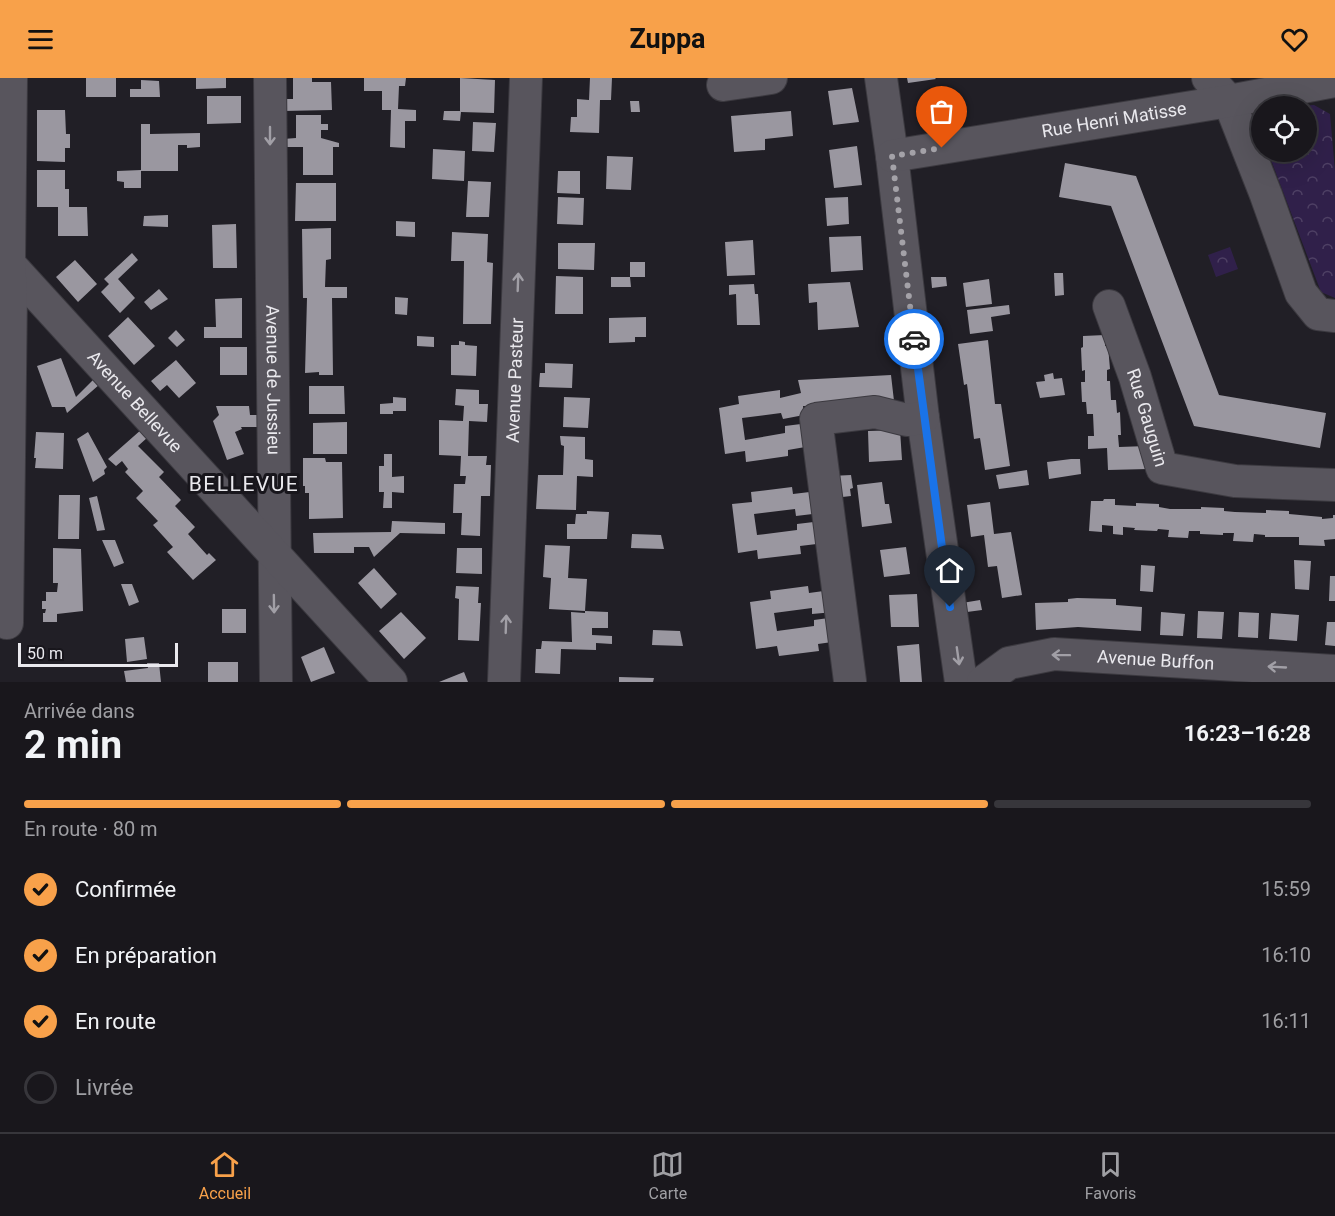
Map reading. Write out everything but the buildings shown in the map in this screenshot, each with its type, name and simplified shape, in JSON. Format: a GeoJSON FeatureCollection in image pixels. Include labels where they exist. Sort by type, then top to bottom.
{"type":"FeatureCollection","features":[{"type":"Feature","properties":{"kind":"street"},"geometry":{"type":"LineString","coordinates":[[7,623],[11,292],[5,259],[11,78]]}},
{"type":"Feature","properties":{"kind":"street","name":"Avenue de Jussieu"},"geometry":{"type":"LineString","coordinates":[[270,78],[276,682]]}},
{"type":"Feature","properties":{"kind":"street","name":"Avenue Pasteur"},"geometry":{"type":"LineString","coordinates":[[504,682],[526,78]]}},
{"type":"Feature","properties":{"kind":"street"},"geometry":{"type":"LineString","coordinates":[[723,85],[771,78]]}},
{"type":"Feature","properties":{"kind":"street"},"geometry":{"type":"LineString","coordinates":[[881,78],[923,418],[961,682]]}},
{"type":"Feature","properties":{"kind":"street"},"geometry":{"type":"LineString","coordinates":[[1208,78],[1229,101],[1301,293],[1318,314],[1335,316]]}},
{"type":"Feature","properties":{"kind":"street","name":"Rue Henri Matisse"},"geometry":{"type":"LineString","coordinates":[[892,156],[1229,101],[1335,81]]}},
{"type":"Feature","properties":{"kind":"street","name":"Avenue Bellevue"},"geometry":{"type":"LineString","coordinates":[[5,259],[391,682]]}},
{"type":"Feature","properties":{"kind":"street","name":"Rue Gauguin"},"geometry":{"type":"LineString","coordinates":[[1109,306],[1135,377],[1162,468],[1234,481],[1335,484]]}},
{"type":"Feature","properties":{"kind":"street"},"geometry":{"type":"LineString","coordinates":[[850,681],[816,419],[875,412],[907,420],[923,418]]}},
{"type":"Feature","properties":{"kind":"street","name":"Avenue Buffon"},"geometry":{"type":"LineString","coordinates":[[983,682],[1009,663],[1054,654],[1335,671]]}},
{"type":"Feature","properties":{"kind":"green space"},"geometry":{"type":"Polygon","coordinates":[[[1317,107],[1330,114],[1335,171],[1335,298],[1321,292],[1272,162],[1317,162],[1317,107]]]}},
{"type":"Feature","properties":{"kind":"green space"},"geometry":{"type":"Polygon","coordinates":[[[1230,247],[1238,269],[1216,277],[1208,255],[1230,247]]]}},
{"type":"Feature","properties":{"kind":"way so far"},"geometry":{"type":"LineString","coordinates":[[914,339],[892,156],[942,148]]}},
{"type":"Feature","properties":{"kind":"district","name":"BELLEVUE"},"geometry":{"type":"Point","coordinates":[244,484]}},
{"type":"Feature","properties":{"kind":"route"},"geometry":{"type":"LineString","coordinates":[[914,339],[950,607]]}}]}
